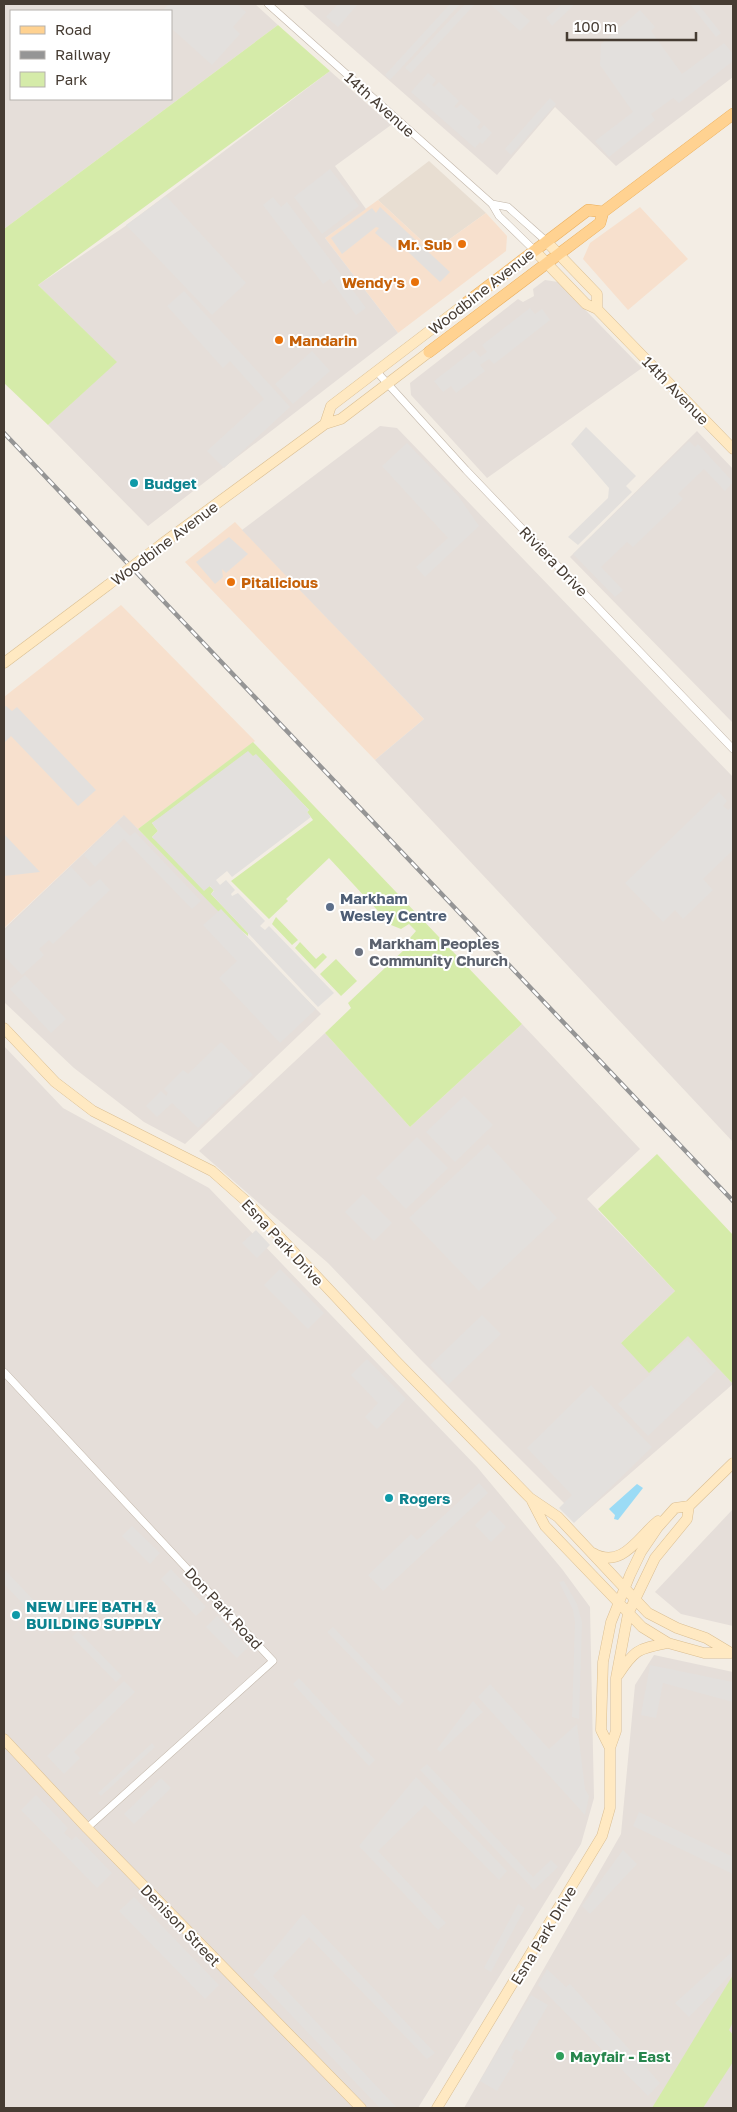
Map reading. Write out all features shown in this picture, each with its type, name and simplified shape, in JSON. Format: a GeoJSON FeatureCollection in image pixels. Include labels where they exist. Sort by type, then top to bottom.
{"type":"FeatureCollection","features":[{"type":"Feature","properties":{"kind":"main road","name":"Woodbine Avenue"},"geometry":{"type":"LineString","coordinates":[[4,663],[325,424],[341,420],[388,385],[499,298],[600,223],[603,212],[733,114]]}},
{"type":"Feature","properties":{"kind":"main road","name":"Woodbine Avenue"},"geometry":{"type":"LineString","coordinates":[[325,424],[331,406],[534,250],[588,210],[603,212]]}},
{"type":"Feature","properties":{"kind":"main road","name":"14th Avenue"},"geometry":{"type":"LineString","coordinates":[[546,241],[597,294],[597,309]]}},
{"type":"Feature","properties":{"kind":"main road","name":"14th Avenue"},"geometry":{"type":"LineString","coordinates":[[534,250],[586,304],[597,309],[733,449]]}},
{"type":"Feature","properties":{"kind":"main road"},"geometry":{"type":"LineString","coordinates":[[490,284],[499,298]]}},
{"type":"Feature","properties":{"kind":"main road","name":"Esna Park Drive"},"geometry":{"type":"LineString","coordinates":[[4,1028],[55,1082],[93,1111],[217,1175],[247,1202],[395,1360],[530,1498],[558,1517],[634,1599],[628,1614],[616,1678],[616,1732],[610,1748],[610,1808],[602,1836],[437,2108]]}},
{"type":"Feature","properties":{"kind":"main road"},"geometry":{"type":"LineString","coordinates":[[587,1548],[602,1558],[616,1557],[630,1550],[652,1526],[675,1508],[689,1506],[733,1464]]}},
{"type":"Feature","properties":{"kind":"main road","name":"Esna Park Drive"},"geometry":{"type":"LineString","coordinates":[[530,1498],[545,1526],[618,1604]]}},
{"type":"Feature","properties":{"kind":"main road"},"geometry":{"type":"LineString","coordinates":[[689,1506],[687,1519],[655,1558],[634,1599],[648,1613],[677,1628],[706,1638],[732,1653]]}},
{"type":"Feature","properties":{"kind":"main road"},"geometry":{"type":"LineString","coordinates":[[624,1589],[641,1552],[658,1527],[675,1508]]}},
{"type":"Feature","properties":{"kind":"main road","name":"Esna Park Drive"},"geometry":{"type":"LineString","coordinates":[[610,1748],[601,1730],[601,1681],[606,1642],[624,1589]]}},
{"type":"Feature","properties":{"kind":"main road"},"geometry":{"type":"LineString","coordinates":[[618,1604],[642,1627],[668,1643],[704,1653],[732,1653]]}},
{"type":"Feature","properties":{"kind":"main road"},"geometry":{"type":"LineString","coordinates":[[616,1678],[630,1657],[640,1649],[668,1643]]}},
{"type":"Feature","properties":{"kind":"main road","name":"Denison Street"},"geometry":{"type":"LineString","coordinates":[[4,1740],[87,1828],[361,2108]]}},
{"type":"Feature","properties":{"kind":"street","name":"14th Avenue"},"geometry":{"type":"LineString","coordinates":[[268,4],[492,204],[499,216],[534,250]]}},
{"type":"Feature","properties":{"kind":"street","name":"14th Avenue"},"geometry":{"type":"LineString","coordinates":[[492,204],[508,207],[546,241]]}},
{"type":"Feature","properties":{"kind":"street","name":"Riviera Drive"},"geometry":{"type":"LineString","coordinates":[[377,372],[733,749]]}},
{"type":"Feature","properties":{"kind":"street","name":"Don Park Road"},"geometry":{"type":"LineString","coordinates":[[4,1372],[273,1661],[87,1828]]}},
{"type":"Feature","properties":{"kind":"shaded area"},"geometry":{"type":"Polygon","coordinates":[[[4,4],[255,4],[278,25],[4,229],[4,4]]]}},
{"type":"Feature","properties":{"kind":"shaded area"},"geometry":{"type":"Polygon","coordinates":[[[169,4],[237,4],[246,12],[233,27],[240,34],[212,65],[172,29],[172,10],[163,10],[169,4]]]}},
{"type":"Feature","properties":{"kind":"shaded area"},"geometry":{"type":"Polygon","coordinates":[[[302,4],[733,4],[733,77],[616,166],[555,107],[497,175],[302,4]]]}},
{"type":"Feature","properties":{"kind":"shaded area"},"geometry":{"type":"Polygon","coordinates":[[[338,4],[358,4],[338,27],[326,17],[338,4]]]}},
{"type":"Feature","properties":{"kind":"shaded area"},"geometry":{"type":"Polygon","coordinates":[[[450,4],[460,4],[390,80],[385,75],[450,4]]]}},
{"type":"Feature","properties":{"kind":"shaded area"},"geometry":{"type":"Polygon","coordinates":[[[465,4],[475,4],[411,73],[405,68],[465,4]]]}},
{"type":"Feature","properties":{"kind":"shaded area"},"geometry":{"type":"Polygon","coordinates":[[[490,4],[511,4],[530,21],[520,31],[490,4]]]}},
{"type":"Feature","properties":{"kind":"shaded area"},"geometry":{"type":"Polygon","coordinates":[[[562,4],[575,4],[552,26],[546,18],[562,4]]]}},
{"type":"Feature","properties":{"kind":"shaded area"},"geometry":{"type":"Polygon","coordinates":[[[690,4],[698,4],[721,33],[716,37],[690,4]]]}},
{"type":"Feature","properties":{"kind":"shaded area"},"geometry":{"type":"Polygon","coordinates":[[[640,10],[655,27],[651,31],[682,74],[724,43],[733,54],[733,61],[679,103],[673,98],[651,114],[655,120],[609,157],[595,141],[633,112],[600,65],[601,44],[640,10]]]}},
{"type":"Feature","properties":{"kind":"shaded area"},"geometry":{"type":"Polygon","coordinates":[[[330,71],[391,125],[335,166],[366,209],[325,238],[398,333],[148,526],[48,425],[116,362],[38,285],[124,227],[330,71]]]}},
{"type":"Feature","properties":{"kind":"shaded area"},"geometry":{"type":"Polygon","coordinates":[[[428,73],[436,80],[432,85],[434,87],[439,82],[459,101],[454,107],[457,108],[461,104],[481,122],[477,127],[480,130],[484,125],[492,133],[482,144],[480,142],[475,148],[411,92],[428,73]]]}},
{"type":"Feature","properties":{"kind":"shaded area"},"geometry":{"type":"Polygon","coordinates":[[[550,98],[556,104],[511,155],[505,149],[550,98]]]}},
{"type":"Feature","properties":{"kind":"shaded area"},"geometry":{"type":"Polygon","coordinates":[[[429,161],[486,213],[433,251],[378,200],[429,161]]]}},
{"type":"Feature","properties":{"kind":"shaded area"},"geometry":{"type":"Polygon","coordinates":[[[330,169],[359,206],[322,234],[294,197],[330,169]]]}},
{"type":"Feature","properties":{"kind":"shaded area"},"geometry":{"type":"Polygon","coordinates":[[[166,196],[246,283],[212,315],[126,225],[166,196]]]}},
{"type":"Feature","properties":{"kind":"shaded area"},"geometry":{"type":"Polygon","coordinates":[[[273,197],[281,207],[287,202],[366,308],[356,315],[330,279],[323,284],[263,205],[273,197]]]}},
{"type":"Feature","properties":{"kind":"shaded area"},"geometry":{"type":"Polygon","coordinates":[[[378,200],[433,251],[486,213],[507,236],[506,251],[398,333],[325,238],[378,200]]]}},
{"type":"Feature","properties":{"kind":"shaded area"},"geometry":{"type":"Polygon","coordinates":[[[380,207],[450,272],[440,282],[404,248],[398,252],[375,233],[379,228],[376,227],[342,254],[331,238],[372,208],[376,213],[380,207]]]}},
{"type":"Feature","properties":{"kind":"shaded area"},"geometry":{"type":"Polygon","coordinates":[[[640,207],[688,259],[628,310],[583,259],[590,243],[640,207]]]}},
{"type":"Feature","properties":{"kind":"shaded area"},"geometry":{"type":"Polygon","coordinates":[[[545,280],[558,282],[642,368],[487,478],[411,395],[410,383],[518,299],[523,302],[534,296],[533,289],[545,280]]]}},
{"type":"Feature","properties":{"kind":"shaded area"},"geometry":{"type":"Polygon","coordinates":[[[184,291],[290,407],[224,468],[207,451],[264,399],[230,361],[223,368],[167,306],[184,291]]]}},
{"type":"Feature","properties":{"kind":"shaded area"},"geometry":{"type":"Polygon","coordinates":[[[530,308],[535,314],[542,309],[550,320],[494,364],[489,359],[480,365],[485,371],[456,393],[451,386],[443,392],[434,381],[474,350],[480,357],[487,352],[482,345],[530,308]]]}},
{"type":"Feature","properties":{"kind":"shaded area"},"geometry":{"type":"Polygon","coordinates":[[[312,351],[330,371],[293,404],[275,384],[312,351]]]}},
{"type":"Feature","properties":{"kind":"shaded area"},"geometry":{"type":"Polygon","coordinates":[[[380,426],[397,428],[733,777],[733,1142],[375,760],[424,719],[242,530],[380,426]]]}},
{"type":"Feature","properties":{"kind":"shaded area"},"geometry":{"type":"Polygon","coordinates":[[[586,427],[636,476],[626,486],[632,492],[578,545],[568,537],[608,498],[609,488],[571,444],[586,427]]]}},
{"type":"Feature","properties":{"kind":"shaded area"},"geometry":{"type":"Polygon","coordinates":[[[697,431],[733,469],[733,723],[570,557],[697,431]]]}},
{"type":"Feature","properties":{"kind":"shaded area"},"geometry":{"type":"Polygon","coordinates":[[[689,441],[695,447],[698,444],[733,482],[725,491],[704,469],[678,494],[683,499],[633,547],[627,542],[601,567],[623,590],[615,597],[573,554],[689,441]]]}},
{"type":"Feature","properties":{"kind":"shaded area"},"geometry":{"type":"Polygon","coordinates":[[[407,443],[459,497],[479,526],[425,577],[416,567],[448,538],[382,466],[407,443]]]}},
{"type":"Feature","properties":{"kind":"shaded area"},"geometry":{"type":"Polygon","coordinates":[[[235,522],[424,719],[375,760],[185,562],[235,522]]]}},
{"type":"Feature","properties":{"kind":"shaded area"},"geometry":{"type":"Polygon","coordinates":[[[229,537],[248,554],[226,573],[222,569],[223,577],[215,584],[196,562],[229,537]]]}},
{"type":"Feature","properties":{"kind":"shaded area"},"geometry":{"type":"Polygon","coordinates":[[[121,605],[255,741],[138,829],[123,816],[4,928],[4,697],[121,605]]]}},
{"type":"Feature","properties":{"kind":"shaded area"},"geometry":{"type":"Polygon","coordinates":[[[6,706],[12,711],[17,707],[96,790],[78,806],[11,736],[4,743],[4,707],[6,706]]]}},
{"type":"Feature","properties":{"kind":"shaded area"},"geometry":{"type":"Polygon","coordinates":[[[248,751],[253,756],[256,754],[309,810],[307,812],[311,817],[232,877],[227,871],[216,880],[220,885],[226,880],[235,890],[231,894],[232,896],[238,893],[265,921],[260,926],[265,930],[269,926],[334,993],[318,1007],[211,894],[214,891],[210,886],[204,891],[152,837],[158,831],[152,823],[248,751]]]}},
{"type":"Feature","properties":{"kind":"shaded area"},"geometry":{"type":"Polygon","coordinates":[[[719,792],[727,801],[723,806],[728,810],[732,807],[733,809],[733,850],[703,879],[713,890],[683,919],[675,910],[663,922],[625,883],[719,792]]]}},
{"type":"Feature","properties":{"kind":"shaded area"},"geometry":{"type":"Polygon","coordinates":[[[124,815],[321,1014],[185,1144],[144,1122],[74,1068],[4,1002],[4,929],[124,815]]]}},
{"type":"Feature","properties":{"kind":"shaded area"},"geometry":{"type":"Polygon","coordinates":[[[117,823],[130,836],[135,832],[201,901],[192,909],[124,839],[95,867],[84,855],[117,823]]]}},
{"type":"Feature","properties":{"kind":"shaded area"},"geometry":{"type":"Polygon","coordinates":[[[4,834],[40,872],[4,876],[4,834]]]}},
{"type":"Feature","properties":{"kind":"shaded area"},"geometry":{"type":"Polygon","coordinates":[[[71,867],[90,887],[100,879],[110,890],[53,944],[49,940],[39,949],[44,955],[22,975],[4,956],[4,931],[71,867]]]}},
{"type":"Feature","properties":{"kind":"shaded area"},"geometry":{"type":"Polygon","coordinates":[[[221,909],[316,1009],[280,1043],[219,978],[237,961],[203,925],[221,909]]]}},
{"type":"Feature","properties":{"kind":"shaded area"},"geometry":{"type":"Polygon","coordinates":[[[25,975],[66,1019],[51,1033],[10,989],[25,975]]]}},
{"type":"Feature","properties":{"kind":"shaded area"},"geometry":{"type":"Polygon","coordinates":[[[522,1024],[640,1149],[587,1199],[675,1291],[621,1343],[688,1335],[733,1384],[579,1518],[420,1359],[328,1263],[199,1151],[325,1033],[410,1127],[522,1024]]]}},
{"type":"Feature","properties":{"kind":"shaded area"},"geometry":{"type":"Polygon","coordinates":[[[221,1042],[253,1075],[198,1128],[172,1103],[157,1117],[146,1106],[161,1091],[166,1096],[168,1093],[164,1089],[183,1070],[188,1074],[221,1042]]]}},
{"type":"Feature","properties":{"kind":"shaded area"},"geometry":{"type":"Polygon","coordinates":[[[4,1046],[63,1108],[209,1188],[477,1467],[562,1569],[590,1607],[594,1798],[581,1844],[418,2108],[4,2108],[4,1046]]]}},
{"type":"Feature","properties":{"kind":"shaded area"},"geometry":{"type":"Polygon","coordinates":[[[464,1096],[493,1125],[455,1162],[426,1132],[464,1096]]]}},
{"type":"Feature","properties":{"kind":"shaded area"},"geometry":{"type":"Polygon","coordinates":[[[417,1137],[448,1168],[406,1209],[376,1178],[417,1137]]]}},
{"type":"Feature","properties":{"kind":"shaded area"},"geometry":{"type":"Polygon","coordinates":[[[488,1144],[557,1218],[479,1291],[409,1218],[488,1144]]]}},
{"type":"Feature","properties":{"kind":"shaded area"},"geometry":{"type":"Polygon","coordinates":[[[363,1194],[392,1223],[374,1241],[345,1212],[363,1194]]]}},
{"type":"Feature","properties":{"kind":"shaded area"},"geometry":{"type":"Polygon","coordinates":[[[256,1230],[270,1245],[257,1258],[242,1243],[256,1230]]]}},
{"type":"Feature","properties":{"kind":"shaded area"},"geometry":{"type":"Polygon","coordinates":[[[280,1269],[324,1313],[308,1329],[264,1285],[280,1269]]]}},
{"type":"Feature","properties":{"kind":"shaded area"},"geometry":{"type":"Polygon","coordinates":[[[482,1315],[501,1334],[448,1385],[430,1365],[482,1315]]]}},
{"type":"Feature","properties":{"kind":"shaded area"},"geometry":{"type":"Polygon","coordinates":[[[687,1340],[716,1371],[648,1436],[618,1404],[687,1340]]]}},
{"type":"Feature","properties":{"kind":"shaded area"},"geometry":{"type":"Polygon","coordinates":[[[367,1359],[406,1399],[377,1429],[365,1417],[378,1403],[351,1375],[367,1359]]]}},
{"type":"Feature","properties":{"kind":"shaded area"},"geometry":{"type":"Polygon","coordinates":[[[591,1385],[652,1447],[574,1523],[559,1508],[572,1495],[527,1448],[591,1385]]]}},
{"type":"Feature","properties":{"kind":"shaded area"},"geometry":{"type":"Polygon","coordinates":[[[479,1483],[488,1493],[383,1591],[368,1575],[411,1534],[417,1540],[479,1483]]]}},
{"type":"Feature","properties":{"kind":"shaded area"},"geometry":{"type":"Polygon","coordinates":[[[733,1509],[733,1626],[681,1614],[655,1592],[733,1509]]]}},
{"type":"Feature","properties":{"kind":"shaded area"},"geometry":{"type":"Polygon","coordinates":[[[490,1510],[506,1527],[491,1542],[475,1525],[490,1510]]]}},
{"type":"Feature","properties":{"kind":"shaded area"},"geometry":{"type":"Polygon","coordinates":[[[132,1526],[160,1553],[150,1564],[122,1536],[132,1526]]]}},
{"type":"Feature","properties":{"kind":"shaded area"},"geometry":{"type":"Polygon","coordinates":[[[4,1569],[59,1627],[52,1634],[4,1584],[4,1569]]]}},
{"type":"Feature","properties":{"kind":"shaded area"},"geometry":{"type":"Polygon","coordinates":[[[171,1569],[206,1607],[196,1616],[161,1579],[171,1569]]]}},
{"type":"Feature","properties":{"kind":"shaded area"},"geometry":{"type":"Polygon","coordinates":[[[564,1581],[577,1604],[582,1622],[579,1719],[572,1717],[575,1623],[573,1610],[559,1582],[564,1581]]]}},
{"type":"Feature","properties":{"kind":"shaded area"},"geometry":{"type":"Polygon","coordinates":[[[217,1616],[248,1647],[237,1658],[206,1627],[217,1616]]]}},
{"type":"Feature","properties":{"kind":"shaded area"},"geometry":{"type":"Polygon","coordinates":[[[333,1627],[404,1701],[399,1706],[327,1632],[333,1627]]]}},
{"type":"Feature","properties":{"kind":"shaded area"},"geometry":{"type":"Polygon","coordinates":[[[78,1631],[122,1676],[116,1682],[72,1637],[78,1631]]]}},
{"type":"Feature","properties":{"kind":"shaded area"},"geometry":{"type":"Polygon","coordinates":[[[654,1655],[733,1672],[733,2108],[464,2108],[621,1834],[635,1685],[654,1655]]]}},
{"type":"Feature","properties":{"kind":"shaded area"},"geometry":{"type":"Polygon","coordinates":[[[650,1665],[733,1682],[733,1702],[663,1683],[656,1718],[641,1715],[650,1665]]]}},
{"type":"Feature","properties":{"kind":"shaded area"},"geometry":{"type":"Polygon","coordinates":[[[299,1678],[375,1760],[369,1766],[293,1684],[299,1678]]]}},
{"type":"Feature","properties":{"kind":"shaded area"},"geometry":{"type":"Polygon","coordinates":[[[124,1681],[135,1692],[74,1752],[80,1758],[64,1774],[47,1756],[124,1681]]]}},
{"type":"Feature","properties":{"kind":"shaded area"},"geometry":{"type":"Polygon","coordinates":[[[490,1684],[549,1749],[577,1724],[585,1789],[589,1796],[585,1815],[478,1697],[490,1684]]]}},
{"type":"Feature","properties":{"kind":"shaded area"},"geometry":{"type":"Polygon","coordinates":[[[473,1701],[483,1712],[440,1752],[437,1749],[473,1701]]]}},
{"type":"Feature","properties":{"kind":"shaded area"},"geometry":{"type":"Polygon","coordinates":[[[152,1743],[155,1747],[101,1796],[98,1793],[152,1743]]]}},
{"type":"Feature","properties":{"kind":"shaded area"},"geometry":{"type":"Polygon","coordinates":[[[427,1764],[533,1877],[551,1860],[558,1867],[534,1890],[420,1770],[427,1764]]]}},
{"type":"Feature","properties":{"kind":"shaded area"},"geometry":{"type":"Polygon","coordinates":[[[416,1777],[507,1871],[499,1880],[425,1805],[378,1851],[446,1923],[438,1930],[359,1846],[416,1777]]]}},
{"type":"Feature","properties":{"kind":"shaded area"},"geometry":{"type":"Polygon","coordinates":[[[161,1778],[171,1788],[134,1824],[124,1814],[161,1778]]]}},
{"type":"Feature","properties":{"kind":"shaded area"},"geometry":{"type":"Polygon","coordinates":[[[36,1795],[68,1828],[64,1833],[72,1840],[76,1836],[112,1873],[97,1888],[21,1810],[36,1795]]]}},
{"type":"Feature","properties":{"kind":"shaded area"},"geometry":{"type":"Polygon","coordinates":[[[639,1812],[733,1857],[733,1874],[633,1826],[639,1812]]]}},
{"type":"Feature","properties":{"kind":"shaded area"},"geometry":{"type":"Polygon","coordinates":[[[623,1850],[637,1864],[590,1914],[582,1906],[623,1850]]]}},
{"type":"Feature","properties":{"kind":"shaded area"},"geometry":{"type":"Polygon","coordinates":[[[134,1897],[219,1985],[205,1999],[119,1911],[134,1897]]]}},
{"type":"Feature","properties":{"kind":"shaded area"},"geometry":{"type":"Polygon","coordinates":[[[518,1904],[525,1908],[491,1972],[484,1968],[518,1904]]]}},
{"type":"Feature","properties":{"kind":"shaded area"},"geometry":{"type":"Polygon","coordinates":[[[303,1914],[435,2053],[427,2059],[309,1937],[273,1976],[397,2108],[380,2108],[253,1975],[303,1914]]]}},
{"type":"Feature","properties":{"kind":"shaded area"},"geometry":{"type":"Polygon","coordinates":[[[733,1951],[733,1970],[729,1976],[689,2017],[675,2003],[733,1951]]]}},
{"type":"Feature","properties":{"kind":"shaded area"},"geometry":{"type":"Polygon","coordinates":[[[547,1969],[566,1987],[570,1984],[660,2083],[648,2096],[538,1985],[547,1969]]]}},
{"type":"Feature","properties":{"kind":"shaded area"},"geometry":{"type":"Polygon","coordinates":[[[531,1995],[548,2005],[521,2052],[516,2049],[511,2058],[515,2061],[497,2091],[480,2081],[531,1995]]]}},
{"type":"Feature","properties":{"kind":"green space"},"geometry":{"type":"Polygon","coordinates":[[[278,25],[330,71],[38,285],[117,362],[48,425],[4,383],[4,229],[278,25]]]}},
{"type":"Feature","properties":{"kind":"green space"},"geometry":{"type":"Polygon","coordinates":[[[253,742],[522,1024],[410,1127],[325,1033],[351,1008],[348,1003],[406,948],[410,938],[416,931],[409,924],[401,929],[391,925],[329,858],[286,899],[288,901],[269,919],[231,881],[313,820],[307,812],[309,810],[256,755],[152,823],[158,831],[152,837],[214,890],[211,894],[248,933],[248,936],[218,911],[138,829],[253,742]]]}},
{"type":"Feature","properties":{"kind":"green space"},"geometry":{"type":"Polygon","coordinates":[[[276,917],[298,940],[292,945],[272,924],[276,917]]]}},
{"type":"Feature","properties":{"kind":"green space"},"geometry":{"type":"Polygon","coordinates":[[[300,942],[316,959],[323,953],[327,957],[315,969],[295,948],[300,942]]]}},
{"type":"Feature","properties":{"kind":"green space"},"geometry":{"type":"Polygon","coordinates":[[[336,959],[357,981],[341,996],[320,974],[336,959]]]}},
{"type":"Feature","properties":{"kind":"green space"},"geometry":{"type":"Polygon","coordinates":[[[657,1154],[733,1235],[733,1384],[688,1336],[649,1373],[621,1343],[675,1291],[598,1209],[657,1154]]]}},
{"type":"Feature","properties":{"kind":"green space"},"geometry":{"type":"Polygon","coordinates":[[[733,1975],[733,2022],[729,2030],[733,2035],[733,2062],[703,2108],[652,2108],[733,1975]]]}},
{"type":"Feature","properties":{"kind":"water"},"geometry":{"type":"Polygon","coordinates":[[[637,1484],[643,1488],[618,1520],[614,1519],[615,1515],[609,1509],[637,1484]]]}},
{"type":"Feature","properties":{"kind":"railway"},"geometry":{"type":"LineString","coordinates":[[4,433],[733,1201]]}},
{"type":"Feature","properties":{"kind":"place","name":"Mr. Sub"},"geometry":{"type":"Point","coordinates":[462,244]}},
{"type":"Feature","properties":{"kind":"place","name":"Wendy's"},"geometry":{"type":"Point","coordinates":[415,282]}},
{"type":"Feature","properties":{"kind":"place","name":"Mandarin"},"geometry":{"type":"Point","coordinates":[279,340]}},
{"type":"Feature","properties":{"kind":"place","name":"Budget"},"geometry":{"type":"Point","coordinates":[134,483]}},
{"type":"Feature","properties":{"kind":"place","name":"Pitalicious"},"geometry":{"type":"Point","coordinates":[231,582]}},
{"type":"Feature","properties":{"kind":"place","name":"Markham Wesley Centre"},"geometry":{"type":"Point","coordinates":[330,907]}},
{"type":"Feature","properties":{"kind":"place","name":"Markham Peoples Community Church"},"geometry":{"type":"Point","coordinates":[359,952]}},
{"type":"Feature","properties":{"kind":"place","name":"Rogers"},"geometry":{"type":"Point","coordinates":[389,1498]}},
{"type":"Feature","properties":{"kind":"place","name":"NEW LIFE BATH & BUILDING SUPPLY"},"geometry":{"type":"Point","coordinates":[16,1615]}},
{"type":"Feature","properties":{"kind":"place","name":"Mayfair - East"},"geometry":{"type":"Point","coordinates":[560,2056]}}]}
